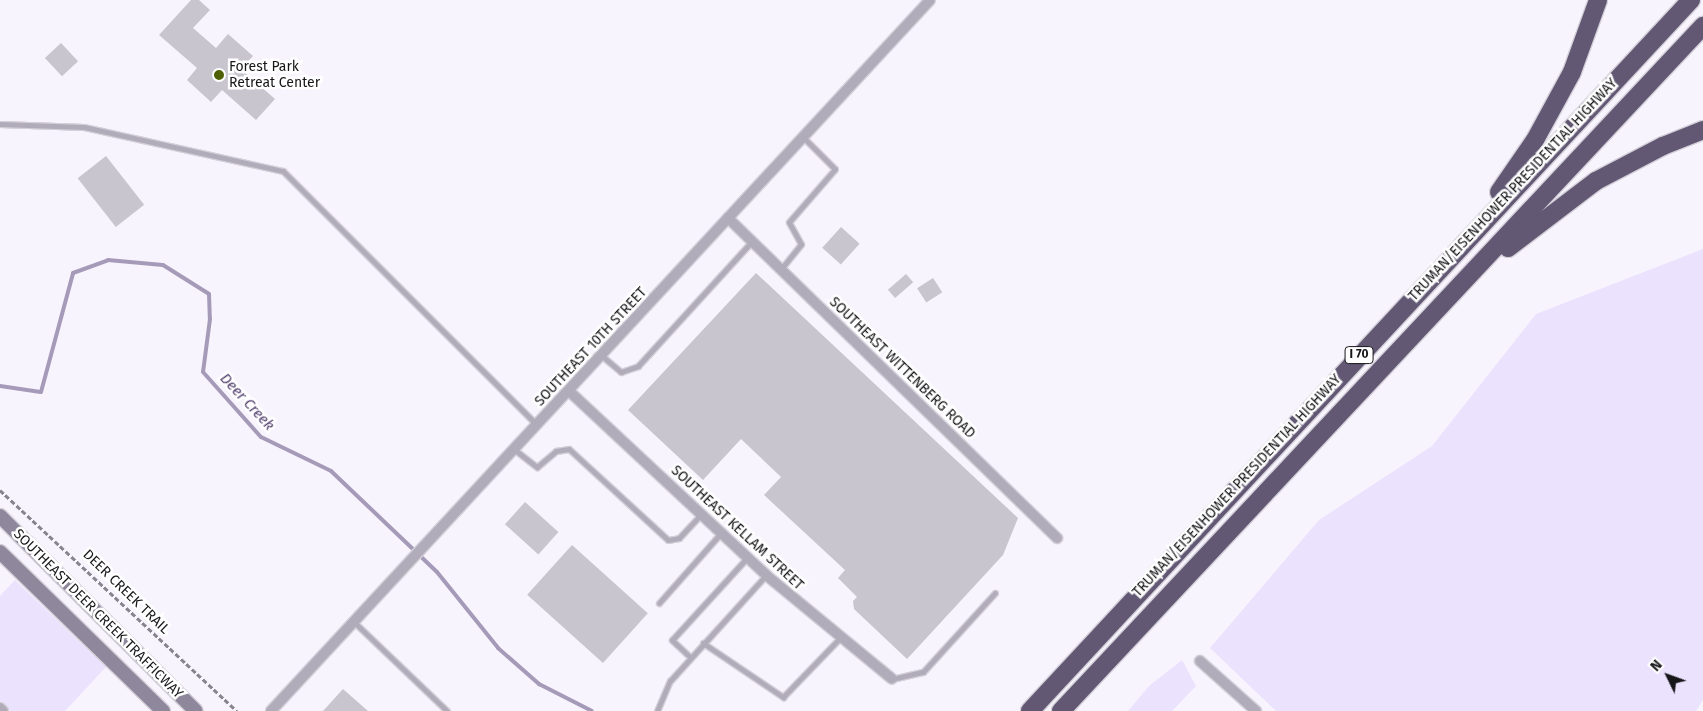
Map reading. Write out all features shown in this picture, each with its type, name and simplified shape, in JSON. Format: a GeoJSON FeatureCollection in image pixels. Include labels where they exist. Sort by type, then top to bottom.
{"type":"FeatureCollection","features":[{"type":"Feature","properties":{"kind":"highway"},"geometry":{"type":"LineString","coordinates":[[1460,248],[1550,114],[1572,72],[1598,0]]}},
{"type":"Feature","properties":{"kind":"highway","name":"TRUMAN/EISENHOWER PRESIDENTIAL HIGHWAY"},"geometry":{"type":"LineString","coordinates":[[1030,711],[1691,0]]}},
{"type":"Feature","properties":{"kind":"highway","name":"TRUMAN/EISENHOWER PRESIDENTIAL HIGHWAY"},"geometry":{"type":"LineString","coordinates":[[1061,711],[1703,26]]}},
{"type":"Feature","properties":{"kind":"highway"},"geometry":{"type":"LineString","coordinates":[[1443,304],[1560,206],[1596,181],[1663,146],[1703,130]]}},
{"type":"Feature","properties":{"kind":"street","name":"SOUTHEAST 10TH STREET"},"geometry":{"type":"LineString","coordinates":[[271,711],[434,538],[930,0]]}},
{"type":"Feature","properties":{"kind":"street","name":"SOUTHEAST WITTENBERG ROAD"},"geometry":{"type":"LineString","coordinates":[[728,218],[1058,538]]}},
{"type":"Feature","properties":{"kind":"street","name":"SOUTHEAST KELLAM STREET"},"geometry":{"type":"LineString","coordinates":[[569,391],[766,575],[892,679]]}},
{"type":"Feature","properties":{"kind":"street","name":"SOUTHEAST DEER CREEK TRAFFICWAY"},"geometry":{"type":"LineString","coordinates":[[0,516],[196,711]]}},
{"type":"Feature","properties":{"kind":"street","name":"SOUTHEAST DEER CREEK TRAFFICWAY"},"geometry":{"type":"LineString","coordinates":[[0,552],[163,711]]}},
{"type":"Feature","properties":{"kind":"street"},"geometry":{"type":"LineString","coordinates":[[1200,661],[1256,711]]}},
{"type":"Feature","properties":{"kind":"street"},"geometry":{"type":"LineString","coordinates":[[0,708],[3,711]]}},
{"type":"Feature","properties":{"kind":"lane"},"geometry":{"type":"LineString","coordinates":[[0,124],[84,127],[283,171],[537,426]]}},
{"type":"Feature","properties":{"kind":"lane"},"geometry":{"type":"LineString","coordinates":[[780,269],[802,244],[789,222],[835,169],[803,137]]}},
{"type":"Feature","properties":{"kind":"lane"},"geometry":{"type":"LineString","coordinates":[[602,356],[621,372],[638,366],[752,241]]}},
{"type":"Feature","properties":{"kind":"lane"},"geometry":{"type":"LineString","coordinates":[[515,450],[538,468],[556,451],[569,449],[668,540],[679,538],[702,514]]}},
{"type":"Feature","properties":{"kind":"lane"},"geometry":{"type":"LineString","coordinates":[[659,603],[722,533]]}},
{"type":"Feature","properties":{"kind":"lane"},"geometry":{"type":"LineString","coordinates":[[690,657],[672,640],[748,558]]}},
{"type":"Feature","properties":{"kind":"lane"},"geometry":{"type":"LineString","coordinates":[[657,711],[664,693],[690,657],[766,575]]}},
{"type":"Feature","properties":{"kind":"lane"},"geometry":{"type":"LineString","coordinates":[[892,679],[923,672],[995,594]]}},
{"type":"Feature","properties":{"kind":"lane"},"geometry":{"type":"LineString","coordinates":[[355,623],[446,711]]}},
{"type":"Feature","properties":{"kind":"lane"},"geometry":{"type":"LineString","coordinates":[[703,643],[783,697],[841,637]]}},
{"type":"Feature","properties":{"kind":"path","name":"DEER CREEK TRAIL"},"geometry":{"type":"LineString","coordinates":[[0,490],[236,711]]}},
{"type":"Feature","properties":{"kind":"shaded area"},"geometry":{"type":"Polygon","coordinates":[[[1703,249],[1703,700],[1696,711],[1276,711],[1210,648],[1319,520],[1432,446],[1536,314],[1703,249]]]}},
{"type":"Feature","properties":{"kind":"shaded area"},"geometry":{"type":"Polygon","coordinates":[[[15,580],[106,667],[65,711],[10,711],[0,702],[0,596],[15,580]]]}},
{"type":"Feature","properties":{"kind":"shaded area"},"geometry":{"type":"Polygon","coordinates":[[[1182,660],[1196,686],[1172,711],[1128,711],[1149,686],[1182,660]]]}},
{"type":"Feature","properties":{"kind":"building","name":"Forest Park Retreat Center"},"geometry":{"type":"Polygon","coordinates":[[[191,0],[199,0],[210,10],[193,28],[216,48],[228,34],[253,56],[241,69],[275,99],[256,120],[222,90],[211,102],[187,80],[197,68],[159,35],[191,0]]]}},
{"type":"Feature","properties":{"kind":"building"},"geometry":{"type":"Polygon","coordinates":[[[61,43],[78,61],[62,76],[45,58],[61,43]]]}},
{"type":"Feature","properties":{"kind":"building"},"geometry":{"type":"Polygon","coordinates":[[[106,156],[144,205],[116,227],[78,178],[106,156]]]}},
{"type":"Feature","properties":{"kind":"building"},"geometry":{"type":"Polygon","coordinates":[[[841,227],[860,244],[841,265],[822,248],[841,227]]]}},
{"type":"Feature","properties":{"kind":"building"},"geometry":{"type":"Polygon","coordinates":[[[756,273],[1018,518],[1003,555],[907,659],[854,609],[853,601],[857,597],[838,578],[845,570],[764,495],[781,477],[741,439],[703,480],[628,410],[756,273]]]}},
{"type":"Feature","properties":{"kind":"building"},"geometry":{"type":"Polygon","coordinates":[[[906,274],[913,282],[895,298],[888,290],[906,274]]]}},
{"type":"Feature","properties":{"kind":"building"},"geometry":{"type":"Polygon","coordinates":[[[933,278],[942,292],[926,303],[917,288],[933,278]]]}},
{"type":"Feature","properties":{"kind":"building"},"geometry":{"type":"Polygon","coordinates":[[[525,502],[558,532],[538,554],[505,524],[525,502]]]}},
{"type":"Feature","properties":{"kind":"building"},"geometry":{"type":"Polygon","coordinates":[[[572,545],[648,613],[603,663],[527,595],[572,545]]]}},
{"type":"Feature","properties":{"kind":"building"},"geometry":{"type":"Polygon","coordinates":[[[343,689],[368,711],[323,711],[343,689]]]}},
{"type":"Feature","properties":{"kind":"waterway","name":"Deer Creek"},"geometry":{"type":"LineString","coordinates":[[0,386],[41,392],[73,273],[108,260],[163,265],[209,294],[210,319],[203,372],[261,437],[331,471],[437,572],[498,648],[539,684],[592,711]]}},
{"type":"Feature","properties":{"kind":"place","name":"Forest Park Retreat Center"},"geometry":{"type":"Point","coordinates":[219,75]}}]}
